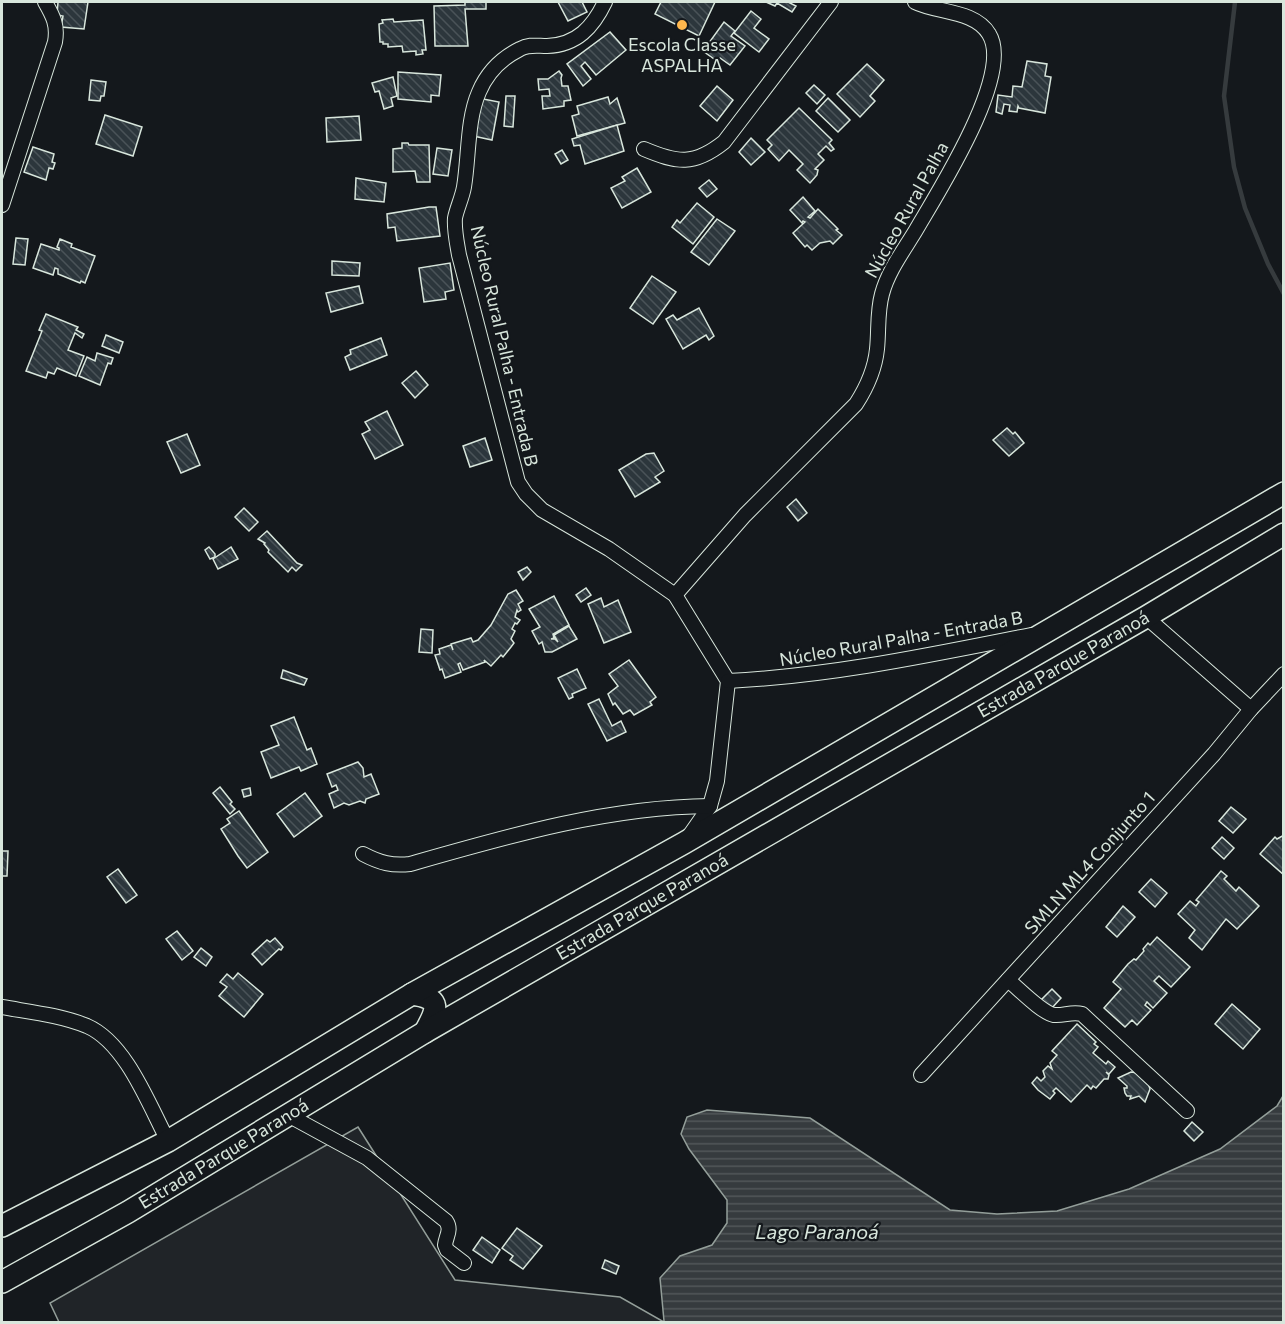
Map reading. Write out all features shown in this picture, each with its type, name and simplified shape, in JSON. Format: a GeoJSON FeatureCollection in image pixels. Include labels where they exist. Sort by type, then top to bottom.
{"type":"FeatureCollection","features":[{"type":"Feature","properties":{"kind":"main road","name":"Estrada Parque Paranoá"},"geometry":{"type":"LineString","coordinates":[[2,1226],[168,1141],[412,994],[684,843],[1284,493]]}},
{"type":"Feature","properties":{"kind":"main road","name":"Estrada Parque Paranoá"},"geometry":{"type":"LineString","coordinates":[[2,1282],[128,1212],[425,1032],[1146,617],[1284,534]]}},
{"type":"Feature","properties":{"kind":"main road"},"geometry":{"type":"LineString","coordinates":[[412,994],[429,998],[435,1004],[435,1012],[425,1032]]}},
{"type":"Feature","properties":{"kind":"street"},"geometry":{"type":"LineString","coordinates":[[2,205],[55,42],[57,28],[54,17],[45,2]]}},
{"type":"Feature","properties":{"kind":"street","name":"Núcleo Rural Palha - Entrada B"},"geometry":{"type":"LineString","coordinates":[[605,2],[597,18],[586,31],[575,39],[558,45],[531,45],[521,48],[492,70],[474,104],[463,190],[455,218],[459,255],[518,482],[526,494],[542,510],[609,549],[675,595],[728,681],[784,678],[857,669],[1044,633]]}},
{"type":"Feature","properties":{"kind":"street"},"geometry":{"type":"LineString","coordinates":[[644,149],[667,158],[688,160],[709,154],[724,142],[831,2]]}},
{"type":"Feature","properties":{"kind":"street","name":"Núcleo Rural Palha"},"geometry":{"type":"LineString","coordinates":[[675,595],[745,515],[856,404],[868,384],[877,351],[879,311],[886,282],[959,156],[985,97],[996,55],[989,34],[978,23],[961,15],[915,2]]}},
{"type":"Feature","properties":{"kind":"street"},"geometry":{"type":"LineString","coordinates":[[1146,617],[1251,709]]}},
{"type":"Feature","properties":{"kind":"street","name":"SMLN ML4 Conjunto 1"},"geometry":{"type":"LineString","coordinates":[[921,1075],[1206,763],[1284,674]]}},
{"type":"Feature","properties":{"kind":"street"},"geometry":{"type":"LineString","coordinates":[[684,843],[710,806],[720,763],[728,681]]}},
{"type":"Feature","properties":{"kind":"street"},"geometry":{"type":"LineString","coordinates":[[363,854],[393,866],[410,864],[524,832],[618,812],[673,806],[710,806]]}},
{"type":"Feature","properties":{"kind":"street"},"geometry":{"type":"LineString","coordinates":[[1008,980],[1048,1013],[1082,1014],[1187,1111]]}},
{"type":"Feature","properties":{"kind":"street"},"geometry":{"type":"LineString","coordinates":[[2,1007],[50,1015],[88,1026],[101,1034],[125,1060],[168,1141]]}},
{"type":"Feature","properties":{"kind":"street"},"geometry":{"type":"LineString","coordinates":[[288,1115],[367,1158],[446,1221],[449,1226],[445,1245],[447,1250],[464,1263]]}},
{"type":"Feature","properties":{"kind":"shaded area"},"geometry":{"type":"Polygon","coordinates":[[[358,1127],[455,1280],[620,1297],[664,1322],[59,1322],[50,1303],[358,1127]]]}},
{"type":"Feature","properties":{"kind":"water","name":"Lago Paranoá"},"geometry":{"type":"Polygon","coordinates":[[[1283,1096],[1283,1322],[664,1322],[660,1278],[680,1256],[712,1245],[727,1223],[727,1200],[689,1149],[681,1134],[687,1117],[707,1110],[810,1118],[950,1210],[997,1214],[1057,1211],[1129,1189],[1220,1149],[1277,1106],[1283,1096]]]}},
{"type":"Feature","properties":{"kind":"building"},"geometry":{"type":"Polygon","coordinates":[[[58,2],[88,2],[84,29],[61,27],[63,16],[57,15],[58,2]]]}},
{"type":"Feature","properties":{"kind":"building"},"geometry":{"type":"Polygon","coordinates":[[[465,2],[486,2],[486,9],[465,9],[468,46],[435,46],[434,6],[465,5],[465,2]]]}},
{"type":"Feature","properties":{"kind":"building"},"geometry":{"type":"Polygon","coordinates":[[[558,2],[582,2],[587,12],[568,21],[558,2]]]}},
{"type":"Feature","properties":{"kind":"building"},"geometry":{"type":"Polygon","coordinates":[[[661,2],[715,2],[699,36],[655,14],[661,2]]]}},
{"type":"Feature","properties":{"kind":"building"},"geometry":{"type":"Polygon","coordinates":[[[766,2],[788,2],[796,6],[792,12],[777,3],[775,6],[766,2]]]}},
{"type":"Feature","properties":{"kind":"building"},"geometry":{"type":"Polygon","coordinates":[[[751,11],[761,19],[754,28],[769,39],[759,52],[734,33],[751,11]]]}},
{"type":"Feature","properties":{"kind":"building"},"geometry":{"type":"Polygon","coordinates":[[[393,19],[394,22],[423,20],[426,50],[422,50],[423,54],[416,55],[416,51],[403,52],[402,46],[388,47],[388,44],[380,42],[379,24],[383,23],[382,20],[393,19]]]}},
{"type":"Feature","properties":{"kind":"building"},"geometry":{"type":"Polygon","coordinates":[[[724,22],[735,31],[731,36],[745,46],[730,65],[720,58],[717,61],[703,51],[724,22]]]}},
{"type":"Feature","properties":{"kind":"building"},"geometry":{"type":"Polygon","coordinates":[[[610,32],[626,50],[596,75],[585,62],[581,66],[591,79],[583,86],[567,64],[610,32]]]}},
{"type":"Feature","properties":{"kind":"building"},"geometry":{"type":"Polygon","coordinates":[[[1027,61],[1047,64],[1045,76],[1051,77],[1045,113],[1018,106],[1017,112],[1009,111],[1010,105],[1004,104],[1002,114],[996,112],[998,95],[1012,97],[1013,86],[1022,87],[1027,61]]]}},
{"type":"Feature","properties":{"kind":"building"},"geometry":{"type":"Polygon","coordinates":[[[867,64],[884,80],[870,96],[875,101],[860,117],[837,94],[867,64]]]}},
{"type":"Feature","properties":{"kind":"building"},"geometry":{"type":"Polygon","coordinates":[[[559,71],[562,75],[562,86],[568,86],[571,100],[564,101],[564,106],[543,109],[542,96],[550,96],[549,89],[539,90],[538,79],[548,79],[559,71]]]}},
{"type":"Feature","properties":{"kind":"building"},"geometry":{"type":"Polygon","coordinates":[[[398,72],[441,75],[439,96],[431,95],[431,102],[398,99],[398,72]]]}},
{"type":"Feature","properties":{"kind":"building"},"geometry":{"type":"Polygon","coordinates":[[[393,77],[397,96],[391,98],[393,106],[384,109],[379,91],[375,92],[372,83],[393,77]]]}},
{"type":"Feature","properties":{"kind":"building"},"geometry":{"type":"Polygon","coordinates":[[[91,80],[106,82],[104,96],[101,96],[100,101],[89,100],[91,80]]]}},
{"type":"Feature","properties":{"kind":"building"},"geometry":{"type":"Polygon","coordinates":[[[814,85],[825,95],[817,104],[806,93],[814,85]]]}},
{"type":"Feature","properties":{"kind":"building"},"geometry":{"type":"Polygon","coordinates":[[[717,86],[733,100],[717,121],[700,106],[717,86]]]}},
{"type":"Feature","properties":{"kind":"building"},"geometry":{"type":"Polygon","coordinates":[[[506,96],[515,96],[513,127],[504,126],[506,96]]]}},
{"type":"Feature","properties":{"kind":"building"},"geometry":{"type":"Polygon","coordinates":[[[608,97],[610,104],[617,98],[625,123],[577,136],[572,116],[579,114],[577,106],[608,97]]]}},
{"type":"Feature","properties":{"kind":"building"},"geometry":{"type":"Polygon","coordinates":[[[478,98],[499,102],[492,140],[473,136],[478,98]]]}},
{"type":"Feature","properties":{"kind":"building"},"geometry":{"type":"Polygon","coordinates":[[[828,98],[850,120],[838,132],[816,111],[828,98]]]}},
{"type":"Feature","properties":{"kind":"building"},"geometry":{"type":"Polygon","coordinates":[[[799,108],[832,140],[829,143],[834,149],[831,151],[826,146],[818,154],[824,160],[815,169],[818,170],[817,175],[810,183],[797,170],[803,164],[789,150],[779,161],[768,149],[772,145],[767,140],[799,108]]]}},
{"type":"Feature","properties":{"kind":"building"},"geometry":{"type":"Polygon","coordinates":[[[105,115],[142,127],[133,156],[96,144],[105,115]]]}},
{"type":"Feature","properties":{"kind":"building"},"geometry":{"type":"Polygon","coordinates":[[[359,116],[361,140],[327,142],[326,118],[359,116]]]}},
{"type":"Feature","properties":{"kind":"building"},"geometry":{"type":"Polygon","coordinates":[[[617,125],[624,151],[585,164],[580,145],[574,146],[572,139],[617,125]]]}},
{"type":"Feature","properties":{"kind":"building"},"geometry":{"type":"Polygon","coordinates":[[[751,138],[765,152],[751,165],[739,152],[751,138]]]}},
{"type":"Feature","properties":{"kind":"building"},"geometry":{"type":"Polygon","coordinates":[[[402,143],[429,145],[430,182],[417,182],[415,171],[393,172],[393,149],[402,148],[402,143]]]}},
{"type":"Feature","properties":{"kind":"building"},"geometry":{"type":"Polygon","coordinates":[[[33,147],[54,154],[52,162],[55,163],[53,169],[49,168],[46,180],[24,172],[33,147]]]}},
{"type":"Feature","properties":{"kind":"building"},"geometry":{"type":"Polygon","coordinates":[[[437,148],[452,150],[448,176],[433,174],[437,148]]]}},
{"type":"Feature","properties":{"kind":"building"},"geometry":{"type":"Polygon","coordinates":[[[562,150],[568,160],[561,164],[555,154],[562,150]]]}},
{"type":"Feature","properties":{"kind":"building"},"geometry":{"type":"Polygon","coordinates":[[[637,168],[651,192],[622,208],[611,188],[625,181],[622,177],[637,168]]]}},
{"type":"Feature","properties":{"kind":"building"},"geometry":{"type":"Polygon","coordinates":[[[356,178],[386,183],[384,202],[355,199],[356,178]]]}},
{"type":"Feature","properties":{"kind":"building"},"geometry":{"type":"Polygon","coordinates":[[[709,180],[717,189],[707,197],[699,188],[709,180]]]}},
{"type":"Feature","properties":{"kind":"building"},"geometry":{"type":"Polygon","coordinates":[[[803,197],[815,211],[808,217],[810,218],[818,209],[842,235],[833,244],[830,241],[820,243],[812,250],[807,245],[805,247],[793,233],[805,222],[802,223],[790,210],[803,197]]]}},
{"type":"Feature","properties":{"kind":"building"},"geometry":{"type":"Polygon","coordinates":[[[697,203],[714,217],[693,244],[672,227],[677,220],[680,223],[697,203]]]}},
{"type":"Feature","properties":{"kind":"building"},"geometry":{"type":"Polygon","coordinates":[[[436,207],[440,236],[397,241],[395,227],[388,228],[387,214],[436,207]]]}},
{"type":"Feature","properties":{"kind":"building"},"geometry":{"type":"Polygon","coordinates":[[[717,219],[735,231],[709,265],[691,252],[717,219]]]}},
{"type":"Feature","properties":{"kind":"building"},"geometry":{"type":"Polygon","coordinates":[[[16,238],[28,239],[25,265],[13,264],[16,238]]]}},
{"type":"Feature","properties":{"kind":"building"},"geometry":{"type":"Polygon","coordinates":[[[60,239],[72,244],[71,247],[95,256],[85,283],[58,274],[58,269],[55,268],[53,275],[33,268],[41,244],[59,250],[57,247],[60,239]]]}},
{"type":"Feature","properties":{"kind":"building"},"geometry":{"type":"Polygon","coordinates":[[[332,261],[360,263],[359,276],[332,275],[332,261]]]}},
{"type":"Feature","properties":{"kind":"building"},"geometry":{"type":"Polygon","coordinates":[[[450,263],[454,290],[445,292],[446,299],[424,302],[419,268],[450,263]]]}},
{"type":"Feature","properties":{"kind":"building"},"geometry":{"type":"Polygon","coordinates":[[[652,276],[676,292],[653,324],[630,308],[652,276]]]}},
{"type":"Feature","properties":{"kind":"building"},"geometry":{"type":"Polygon","coordinates":[[[359,286],[363,303],[331,312],[326,293],[359,286]]]}},
{"type":"Feature","properties":{"kind":"building"},"geometry":{"type":"Polygon","coordinates":[[[699,308],[714,336],[709,340],[706,335],[683,349],[666,319],[673,315],[677,320],[699,308]]]}},
{"type":"Feature","properties":{"kind":"building"},"geometry":{"type":"Polygon","coordinates":[[[46,314],[78,327],[76,330],[84,334],[82,338],[75,333],[68,350],[84,356],[76,376],[57,368],[54,374],[48,372],[46,378],[26,371],[42,331],[39,330],[46,314]]]}},
{"type":"Feature","properties":{"kind":"building"},"geometry":{"type":"Polygon","coordinates":[[[106,335],[123,342],[119,353],[102,346],[106,335]]]}},
{"type":"Feature","properties":{"kind":"building"},"geometry":{"type":"Polygon","coordinates":[[[381,338],[387,355],[350,370],[345,357],[351,354],[350,350],[381,338]]]}},
{"type":"Feature","properties":{"kind":"building"},"geometry":{"type":"Polygon","coordinates":[[[97,353],[113,358],[111,364],[108,363],[100,385],[79,376],[87,357],[95,361],[97,353]]]}},
{"type":"Feature","properties":{"kind":"building"},"geometry":{"type":"Polygon","coordinates":[[[416,371],[428,385],[415,398],[402,383],[416,371]]]}},
{"type":"Feature","properties":{"kind":"building"},"geometry":{"type":"Polygon","coordinates":[[[387,411],[403,445],[375,459],[362,434],[370,430],[365,422],[387,411]]]}},
{"type":"Feature","properties":{"kind":"building"},"geometry":{"type":"Polygon","coordinates":[[[1007,428],[1013,434],[1015,432],[1024,443],[1009,456],[993,440],[1007,428]]]}},
{"type":"Feature","properties":{"kind":"building"},"geometry":{"type":"Polygon","coordinates":[[[187,434],[200,465],[181,473],[167,442],[187,434]]]}},
{"type":"Feature","properties":{"kind":"building"},"geometry":{"type":"Polygon","coordinates":[[[485,438],[492,460],[470,467],[463,446],[485,438]]]}},
{"type":"Feature","properties":{"kind":"building"},"geometry":{"type":"Polygon","coordinates":[[[654,453],[664,471],[655,477],[660,482],[635,497],[619,470],[646,454],[654,453]]]}},
{"type":"Feature","properties":{"kind":"building"},"geometry":{"type":"Polygon","coordinates":[[[796,499],[807,513],[798,521],[787,507],[796,499]]]}},
{"type":"Feature","properties":{"kind":"building"},"geometry":{"type":"Polygon","coordinates":[[[244,508],[258,522],[249,531],[235,517],[244,508]]]}},
{"type":"Feature","properties":{"kind":"building"},"geometry":{"type":"Polygon","coordinates":[[[267,531],[297,563],[302,565],[296,571],[292,567],[288,572],[268,552],[265,543],[258,539],[267,531]]]}},
{"type":"Feature","properties":{"kind":"building"},"geometry":{"type":"Polygon","coordinates":[[[209,547],[215,554],[215,557],[210,559],[205,550],[209,547]]]}},
{"type":"Feature","properties":{"kind":"building"},"geometry":{"type":"Polygon","coordinates":[[[231,547],[238,559],[218,569],[213,559],[231,547]]]}},
{"type":"Feature","properties":{"kind":"building"},"geometry":{"type":"Polygon","coordinates":[[[527,567],[531,572],[523,580],[518,572],[527,567]]]}},
{"type":"Feature","properties":{"kind":"building"},"geometry":{"type":"Polygon","coordinates":[[[586,588],[591,595],[581,602],[576,595],[586,588]]]}},
{"type":"Feature","properties":{"kind":"building"},"geometry":{"type":"Polygon","coordinates":[[[516,590],[523,601],[518,604],[521,610],[518,612],[517,610],[515,617],[520,620],[512,629],[515,631],[511,639],[514,643],[503,657],[501,655],[491,666],[484,660],[485,662],[463,670],[460,663],[458,664],[461,672],[445,678],[435,655],[440,654],[439,649],[451,645],[453,650],[451,644],[471,638],[473,642],[478,640],[491,625],[508,594],[516,590]]]}},
{"type":"Feature","properties":{"kind":"building"},"geometry":{"type":"Polygon","coordinates":[[[554,596],[569,625],[553,634],[554,638],[551,639],[558,642],[554,635],[569,626],[577,639],[552,652],[545,652],[542,642],[539,644],[532,631],[540,627],[529,609],[554,596]]]}},
{"type":"Feature","properties":{"kind":"building"},"geometry":{"type":"Polygon","coordinates":[[[601,598],[604,607],[618,600],[631,632],[604,643],[588,604],[601,598]]]}},
{"type":"Feature","properties":{"kind":"building"},"geometry":{"type":"Polygon","coordinates":[[[421,629],[433,630],[432,653],[419,652],[421,629]]]}},
{"type":"Feature","properties":{"kind":"building"},"geometry":{"type":"Polygon","coordinates":[[[629,660],[656,697],[650,702],[652,705],[634,715],[630,710],[623,714],[615,703],[613,705],[608,694],[618,686],[609,674],[629,660]]]}},
{"type":"Feature","properties":{"kind":"building"},"geometry":{"type":"Polygon","coordinates":[[[577,669],[586,688],[572,694],[573,697],[569,699],[558,678],[577,669]]]}},
{"type":"Feature","properties":{"kind":"building"},"geometry":{"type":"Polygon","coordinates":[[[283,670],[307,679],[304,685],[281,678],[283,670]]]}},
{"type":"Feature","properties":{"kind":"building"},"geometry":{"type":"Polygon","coordinates":[[[599,699],[612,726],[621,721],[626,732],[607,741],[588,704],[599,699]]]}},
{"type":"Feature","properties":{"kind":"building"},"geometry":{"type":"Polygon","coordinates":[[[294,717],[307,750],[311,748],[317,764],[301,771],[299,767],[271,778],[261,752],[279,745],[271,726],[294,717]]]}},
{"type":"Feature","properties":{"kind":"building"},"geometry":{"type":"Polygon","coordinates":[[[358,762],[363,768],[364,777],[371,774],[379,794],[366,799],[365,803],[360,801],[349,805],[344,803],[334,808],[329,794],[338,790],[336,785],[332,787],[327,774],[358,762]]]}},
{"type":"Feature","properties":{"kind":"building"},"geometry":{"type":"Polygon","coordinates":[[[220,787],[235,809],[230,814],[213,793],[220,787]]]}},
{"type":"Feature","properties":{"kind":"building"},"geometry":{"type":"Polygon","coordinates":[[[250,788],[251,795],[244,797],[242,790],[250,788]]]}},
{"type":"Feature","properties":{"kind":"building"},"geometry":{"type":"Polygon","coordinates":[[[305,793],[322,816],[294,837],[277,814],[305,793]]]}},
{"type":"Feature","properties":{"kind":"building"},"geometry":{"type":"Polygon","coordinates":[[[1231,807],[1246,819],[1233,833],[1219,821],[1231,807]]]}},
{"type":"Feature","properties":{"kind":"building"},"geometry":{"type":"Polygon","coordinates":[[[239,811],[268,852],[247,868],[221,829],[230,823],[227,819],[239,811]]]}},
{"type":"Feature","properties":{"kind":"building"},"geometry":{"type":"Polygon","coordinates":[[[1284,835],[1284,875],[1260,854],[1275,837],[1277,839],[1284,835]]]}},
{"type":"Feature","properties":{"kind":"building"},"geometry":{"type":"Polygon","coordinates":[[[1222,837],[1234,848],[1224,859],[1212,848],[1222,837]]]}},
{"type":"Feature","properties":{"kind":"building"},"geometry":{"type":"Polygon","coordinates":[[[2,851],[8,851],[7,876],[2,876],[2,851]]]}},
{"type":"Feature","properties":{"kind":"building"},"geometry":{"type":"Polygon","coordinates":[[[118,869],[137,895],[126,903],[107,877],[118,869]]]}},
{"type":"Feature","properties":{"kind":"building"},"geometry":{"type":"Polygon","coordinates":[[[1221,871],[1227,876],[1224,879],[1236,891],[1239,887],[1259,906],[1237,929],[1226,919],[1202,950],[1189,938],[1195,930],[1178,914],[1190,901],[1196,906],[1199,902],[1196,900],[1221,871]]]}},
{"type":"Feature","properties":{"kind":"building"},"geometry":{"type":"Polygon","coordinates":[[[1151,879],[1167,893],[1155,907],[1139,892],[1151,879]]]}},
{"type":"Feature","properties":{"kind":"building"},"geometry":{"type":"Polygon","coordinates":[[[1123,906],[1135,917],[1117,937],[1106,927],[1123,906]]]}},
{"type":"Feature","properties":{"kind":"building"},"geometry":{"type":"Polygon","coordinates":[[[177,931],[193,951],[182,960],[166,939],[177,931]]]}},
{"type":"Feature","properties":{"kind":"building"},"geometry":{"type":"Polygon","coordinates":[[[1157,937],[1190,967],[1171,987],[1159,976],[1154,981],[1167,993],[1153,1008],[1147,1002],[1145,1005],[1151,1010],[1137,1025],[1132,1020],[1125,1027],[1104,1008],[1121,989],[1113,982],[1128,964],[1136,960],[1148,943],[1150,945],[1157,937]]]}},
{"type":"Feature","properties":{"kind":"building"},"geometry":{"type":"Polygon","coordinates":[[[275,938],[283,947],[262,965],[252,954],[267,940],[270,942],[275,938]]]}},
{"type":"Feature","properties":{"kind":"building"},"geometry":{"type":"Polygon","coordinates":[[[201,948],[212,957],[206,966],[194,957],[201,948]]]}},
{"type":"Feature","properties":{"kind":"building"},"geometry":{"type":"Polygon","coordinates":[[[238,973],[263,994],[244,1017],[219,996],[227,987],[220,982],[227,974],[233,979],[238,973]]]}},
{"type":"Feature","properties":{"kind":"building"},"geometry":{"type":"Polygon","coordinates":[[[1052,989],[1061,998],[1051,1009],[1041,1000],[1052,989]]]}},
{"type":"Feature","properties":{"kind":"building"},"geometry":{"type":"Polygon","coordinates":[[[1232,1004],[1260,1029],[1243,1049],[1215,1024],[1232,1004]]]}},
{"type":"Feature","properties":{"kind":"building"},"geometry":{"type":"Polygon","coordinates":[[[1077,1024],[1096,1042],[1094,1044],[1098,1047],[1093,1053],[1106,1064],[1108,1061],[1115,1067],[1109,1074],[1106,1072],[1109,1075],[1108,1079],[1104,1079],[1096,1088],[1093,1086],[1091,1089],[1087,1085],[1071,1102],[1056,1088],[1050,1099],[1032,1083],[1037,1077],[1041,1081],[1045,1077],[1043,1071],[1048,1066],[1052,1069],[1050,1063],[1057,1055],[1052,1051],[1077,1024]]]}},
{"type":"Feature","properties":{"kind":"building"},"geometry":{"type":"Polygon","coordinates":[[[1131,1072],[1138,1073],[1148,1083],[1150,1089],[1145,1102],[1139,1096],[1130,1099],[1131,1096],[1125,1093],[1124,1088],[1127,1086],[1118,1078],[1131,1072]]]}},
{"type":"Feature","properties":{"kind":"building"},"geometry":{"type":"Polygon","coordinates":[[[1192,1122],[1203,1132],[1194,1141],[1184,1131],[1192,1122]]]}},
{"type":"Feature","properties":{"kind":"building"},"geometry":{"type":"Polygon","coordinates":[[[517,1228],[542,1246],[523,1269],[510,1260],[513,1256],[502,1248],[517,1228]]]}},
{"type":"Feature","properties":{"kind":"building"},"geometry":{"type":"Polygon","coordinates":[[[482,1237],[500,1250],[492,1263],[473,1250],[482,1237]]]}},
{"type":"Feature","properties":{"kind":"building"},"geometry":{"type":"Polygon","coordinates":[[[605,1260],[619,1266],[616,1274],[602,1268],[605,1260]]]}},
{"type":"Feature","properties":{"kind":"waterway"},"geometry":{"type":"LineString","coordinates":[[1235,2],[1224,96],[1234,167],[1245,208],[1268,264],[1284,294]]}},
{"type":"Feature","properties":{"kind":"place","name":"Escola Classe ASPALHA"},"geometry":{"type":"Point","coordinates":[682,25]}}]}
